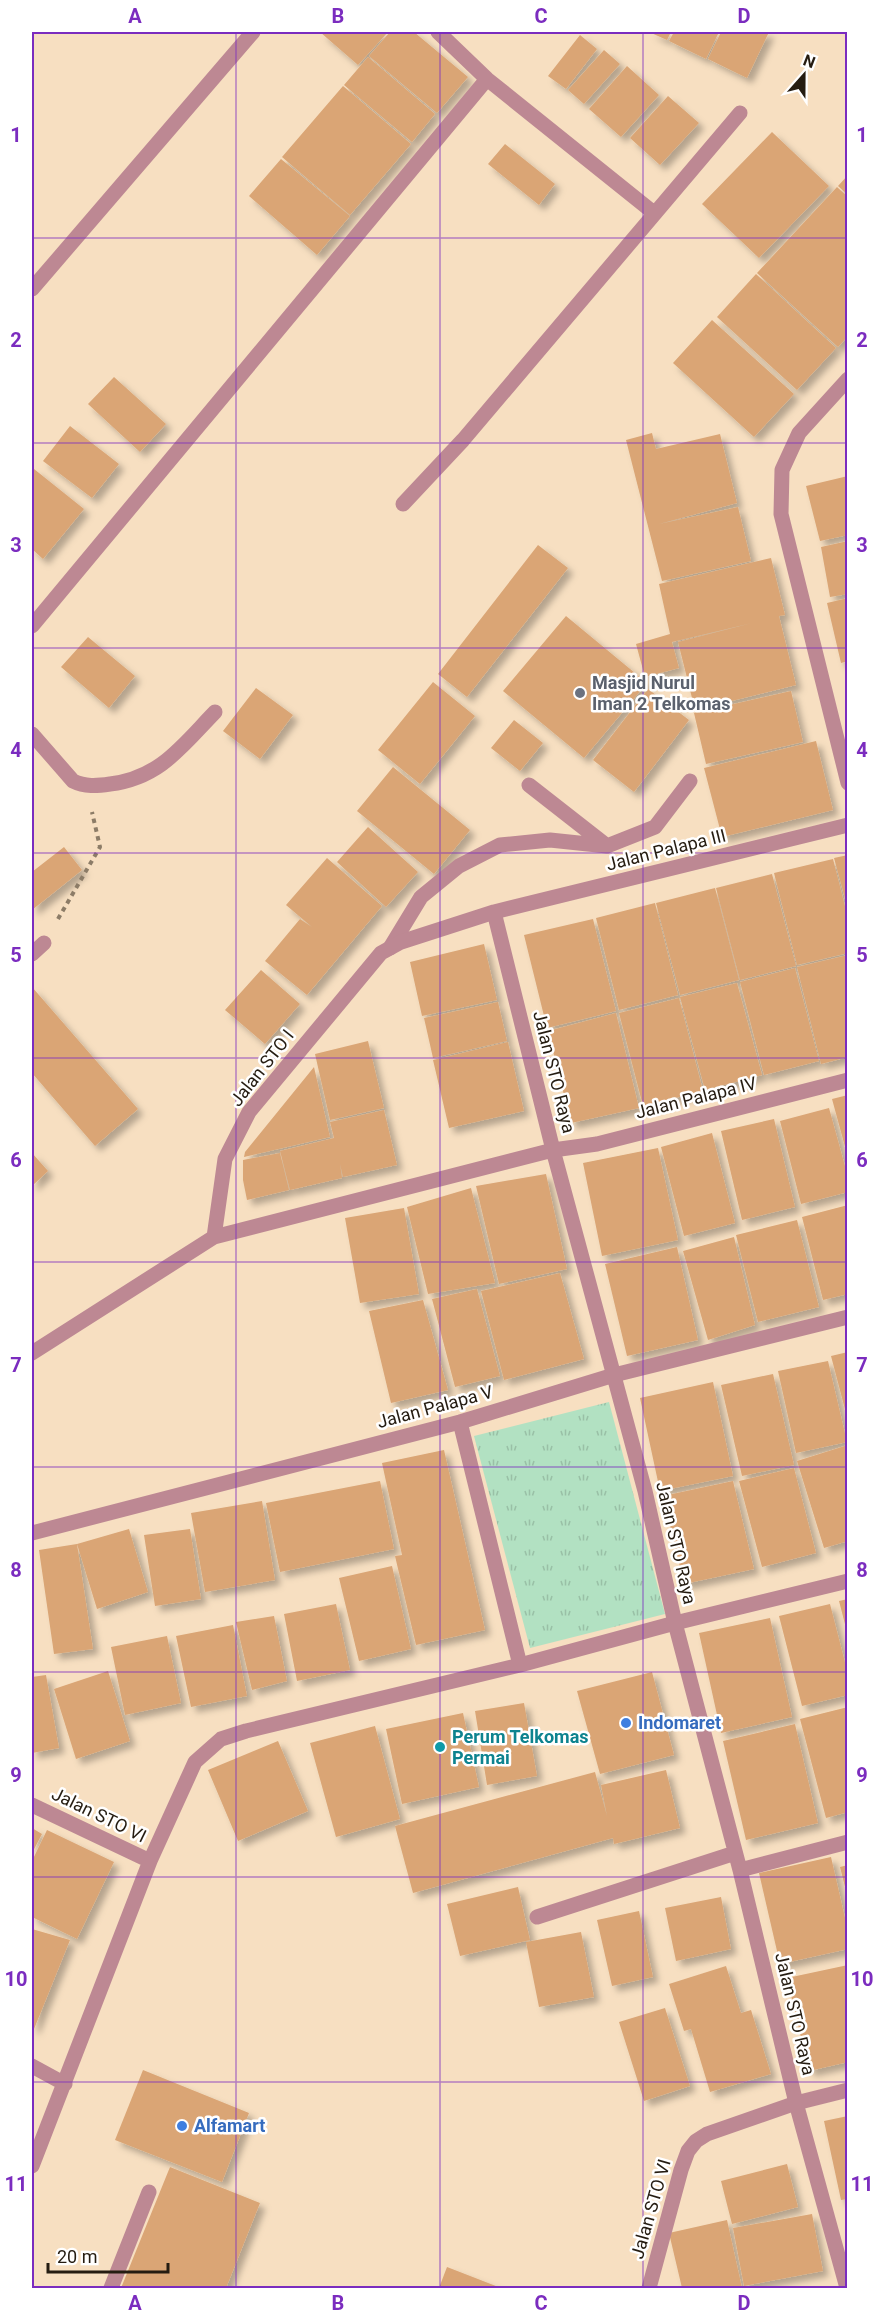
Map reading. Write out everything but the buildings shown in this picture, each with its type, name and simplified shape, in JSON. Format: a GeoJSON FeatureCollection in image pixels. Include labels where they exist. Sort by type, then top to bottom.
{"type":"FeatureCollection","features":[{"type":"Feature","properties":{"kind":"street"},"geometry":{"type":"LineString","coordinates":[[32,289],[253,32]]}},
{"type":"Feature","properties":{"kind":"street"},"geometry":{"type":"LineString","coordinates":[[438,32],[487,78],[654,213]]}},
{"type":"Feature","properties":{"kind":"street"},"geometry":{"type":"LineString","coordinates":[[32,626],[487,78]]}},
{"type":"Feature","properties":{"kind":"street"},"geometry":{"type":"LineString","coordinates":[[404,504],[463,440],[740,113]]}},
{"type":"Feature","properties":{"kind":"street"},"geometry":{"type":"LineString","coordinates":[[848,379],[799,433],[782,470],[781,514],[848,783]]}},
{"type":"Feature","properties":{"kind":"street"},"geometry":{"type":"LineString","coordinates":[[32,734],[74,781],[81,785],[102,786],[144,777],[168,760],[215,712]]}},
{"type":"Feature","properties":{"kind":"street"},"geometry":{"type":"LineString","coordinates":[[390,948],[421,897],[459,866],[500,845],[550,840],[607,846],[655,827],[690,781]]}},
{"type":"Feature","properties":{"kind":"street"},"geometry":{"type":"LineString","coordinates":[[529,784],[607,846]]}},
{"type":"Feature","properties":{"kind":"street","name":"Jalan Palapa III"},"geometry":{"type":"LineString","coordinates":[[494,912],[848,825]]}},
{"type":"Feature","properties":{"kind":"street"},"geometry":{"type":"LineString","coordinates":[[390,948],[494,912]]}},
{"type":"Feature","properties":{"kind":"street","name":"Jalan STO Raya"},"geometry":{"type":"LineString","coordinates":[[494,912],[553,1150],[645,1491],[675,1623],[740,1870],[796,2103],[847,2289]]}},
{"type":"Feature","properties":{"kind":"street"},"geometry":{"type":"LineString","coordinates":[[32,954],[44,942]]}},
{"type":"Feature","properties":{"kind":"street","name":"Jalan STO I"},"geometry":{"type":"LineString","coordinates":[[214,1237],[225,1159],[249,1112],[371,963],[390,948]]}},
{"type":"Feature","properties":{"kind":"street","name":"Jalan Palapa IV"},"geometry":{"type":"LineString","coordinates":[[32,1353],[214,1237],[553,1150],[597,1144],[848,1080]]}},
{"type":"Feature","properties":{"kind":"street","name":"Jalan Palapa V"},"geometry":{"type":"LineString","coordinates":[[32,1533],[460,1422],[614,1375],[848,1317]]}},
{"type":"Feature","properties":{"kind":"street"},"geometry":{"type":"LineString","coordinates":[[460,1422],[520,1665]]}},
{"type":"Feature","properties":{"kind":"street"},"geometry":{"type":"LineString","coordinates":[[32,2166],[150,1861],[195,1762],[221,1739],[848,1581]]}},
{"type":"Feature","properties":{"kind":"street","name":"Jalan STO VI"},"geometry":{"type":"LineString","coordinates":[[32,1805],[150,1861]]}},
{"type":"Feature","properties":{"kind":"street"},"geometry":{"type":"LineString","coordinates":[[740,1870],[848,1842]]}},
{"type":"Feature","properties":{"kind":"street"},"geometry":{"type":"LineString","coordinates":[[537,1917],[735,1853]]}},
{"type":"Feature","properties":{"kind":"street"},"geometry":{"type":"LineString","coordinates":[[32,2066],[65,2084]]}},
{"type":"Feature","properties":{"kind":"street","name":"Jalan STO VI"},"geometry":{"type":"LineString","coordinates":[[649,2289],[681,2170],[696,2141],[707,2134],[796,2103],[848,2090]]}},
{"type":"Feature","properties":{"kind":"street"},"geometry":{"type":"LineString","coordinates":[[111,2289],[148,2192]]}},
{"type":"Feature","properties":{"kind":"path"},"geometry":{"type":"LineString","coordinates":[[44,942],[100,847],[94,817],[81,785]]}},
{"type":"Feature","properties":{"kind":"green space"},"geometry":{"type":"Polygon","coordinates":[[[609,1402],[665,1614],[530,1648],[474,1436],[609,1402]]]}},
{"type":"Feature","properties":{"kind":"place","name":"Masjid Nurul Iman 2 Telkomas"},"geometry":{"type":"Point","coordinates":[580,693]}},
{"type":"Feature","properties":{"kind":"place","name":"Indomaret"},"geometry":{"type":"Point","coordinates":[626,1723]}},
{"type":"Feature","properties":{"kind":"place","name":"Perum Telkomas Permai"},"geometry":{"type":"Point","coordinates":[440,1747]}},
{"type":"Feature","properties":{"kind":"place","name":"Alfamart"},"geometry":{"type":"Point","coordinates":[182,2126]}}]}
